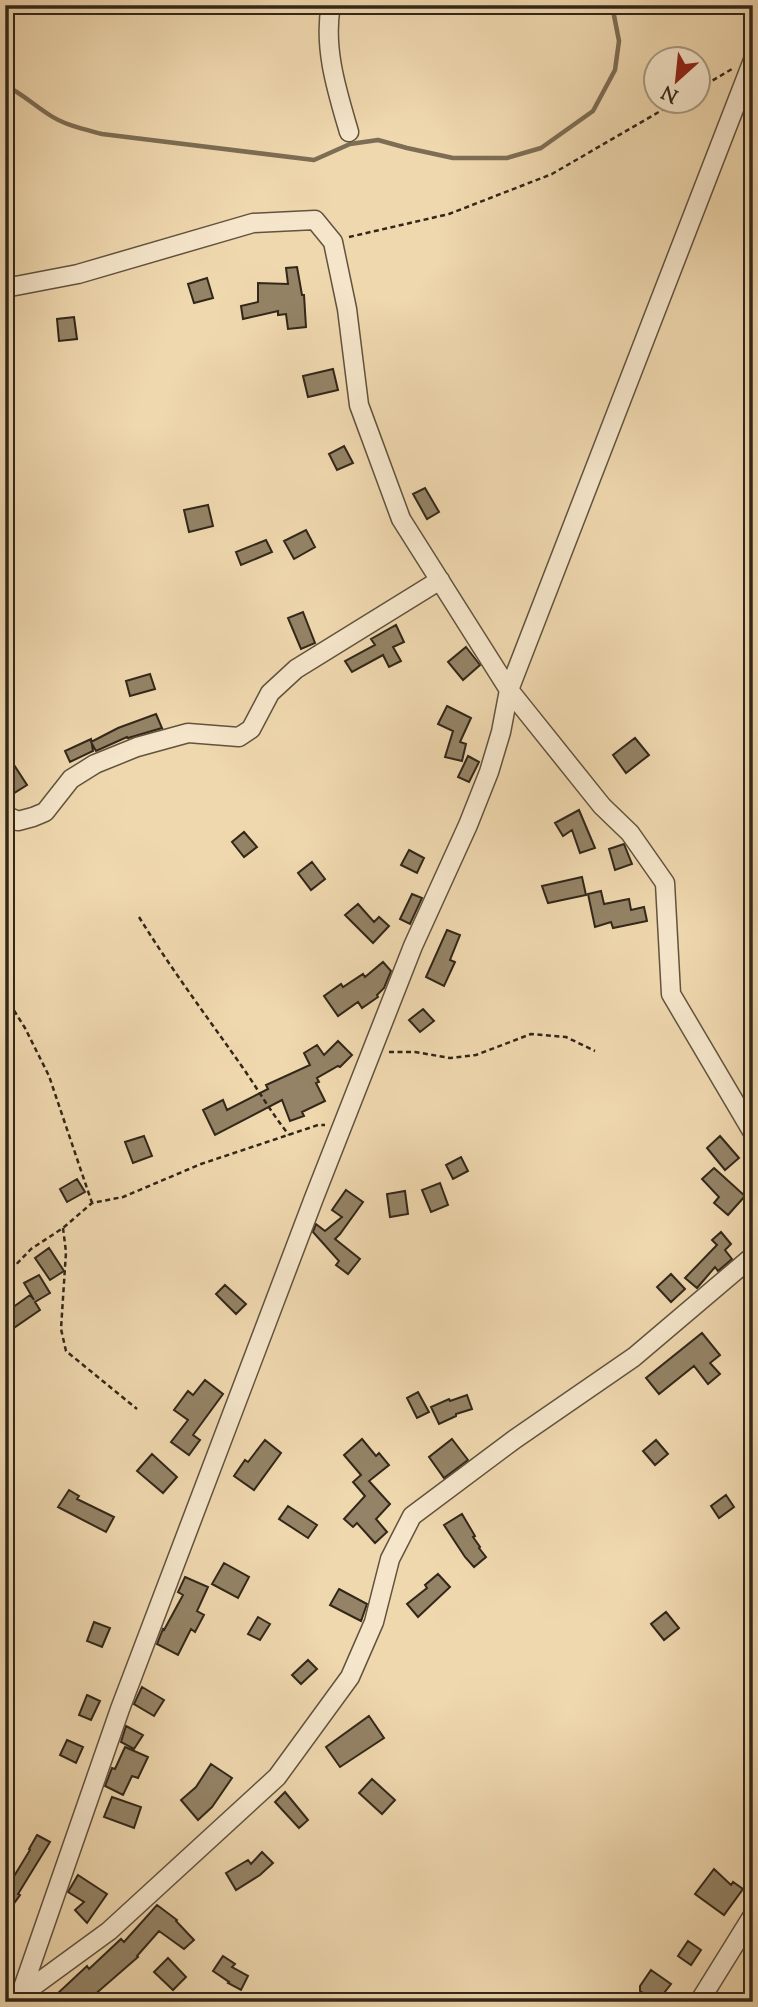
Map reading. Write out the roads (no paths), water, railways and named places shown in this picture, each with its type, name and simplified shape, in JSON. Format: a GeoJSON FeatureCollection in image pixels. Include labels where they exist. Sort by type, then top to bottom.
{"type":"FeatureCollection","features":[{"type":"Feature","properties":{"kind":"street"},"geometry":{"type":"LineString","coordinates":[[331,5],[330,60],[349,132]]}},
{"type":"Feature","properties":{"kind":"street"},"geometry":{"type":"LineString","coordinates":[[19,1999],[124,1697],[342,1127],[413,946],[489,772],[501,732],[509,690],[747,61]]}},
{"type":"Feature","properties":{"kind":"street"},"geometry":{"type":"LineString","coordinates":[[5,288],[78,274],[254,223],[315,220],[333,242],[347,309],[359,405],[401,519],[509,690],[601,806],[630,833],[665,883],[671,994],[753,1133]]}},
{"type":"Feature","properties":{"kind":"street"},"geometry":{"type":"LineString","coordinates":[[5,815],[18,821],[45,811],[71,779],[95,764],[136,747],[188,733],[239,737],[251,729],[270,693],[296,669],[440,580]]}},
{"type":"Feature","properties":{"kind":"street"},"geometry":{"type":"LineString","coordinates":[[19,1999],[109,1931],[277,1777],[349,1677],[374,1622],[390,1559],[412,1516],[515,1438],[634,1357],[753,1256]]}},
{"type":"Feature","properties":{"kind":"street"},"geometry":{"type":"LineString","coordinates":[[699,2002],[753,1915]]}},
{"type":"Feature","properties":{"kind":"waterway"},"geometry":{"type":"LineString","coordinates":[[5,85],[61,121],[102,134],[314,160],[350,144],[378,140],[453,158],[507,158],[541,148],[593,111],[615,70],[619,41],[612,5]]}}]}
